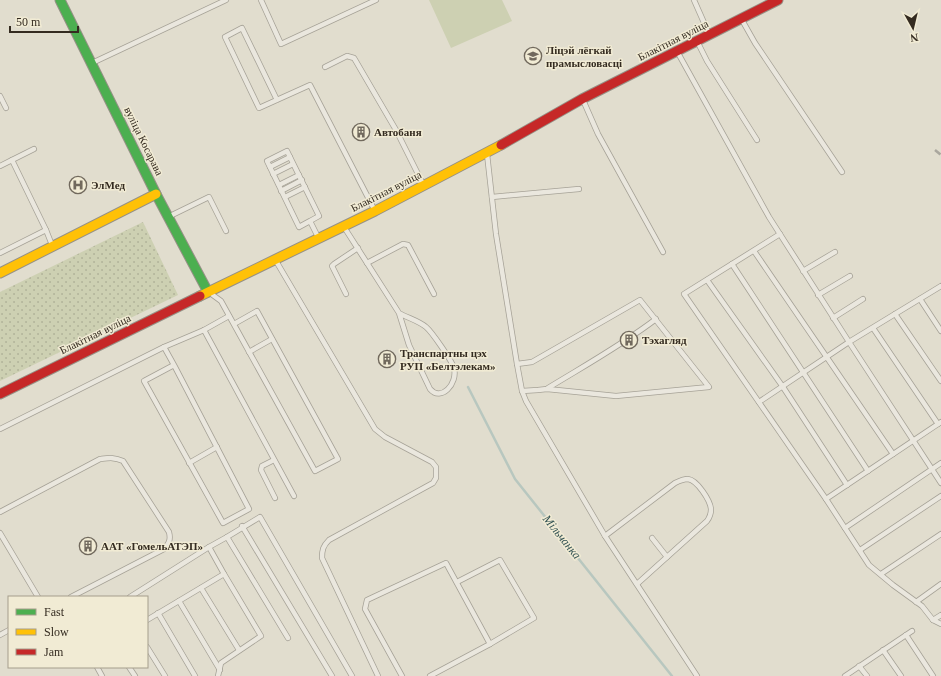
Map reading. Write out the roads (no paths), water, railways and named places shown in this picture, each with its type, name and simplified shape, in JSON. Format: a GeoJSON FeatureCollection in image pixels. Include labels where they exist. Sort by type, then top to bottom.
{"type":"FeatureCollection","features":[{"type":"Feature","properties":{"kind":"street","name":"вуліца Косарава"},"geometry":{"type":"LineString","coordinates":[[60,0],[156,194],[208,292]]}},
{"type":"Feature","properties":{"kind":"street","name":"Блакітная вуліца"},"geometry":{"type":"LineString","coordinates":[[0,394],[375,211],[487,152],[582,99],[778,0]]}},
{"type":"Feature","properties":{"kind":"street"},"geometry":{"type":"LineString","coordinates":[[0,274],[156,194]]}},
{"type":"Feature","properties":{"kind":"lane"},"geometry":{"type":"LineString","coordinates":[[92,63],[226,0]]}},
{"type":"Feature","properties":{"kind":"lane"},"geometry":{"type":"LineString","coordinates":[[261,0],[281,44],[376,0]]}},
{"type":"Feature","properties":{"kind":"lane"},"geometry":{"type":"LineString","coordinates":[[694,0],[710,35]]}},
{"type":"Feature","properties":{"kind":"lane"},"geometry":{"type":"LineString","coordinates":[[741,18],[755,43],[842,172]]}},
{"type":"Feature","properties":{"kind":"lane"},"geometry":{"type":"LineString","coordinates":[[277,100],[242,28],[225,37],[259,108],[277,100],[310,84],[375,211]]}},
{"type":"Feature","properties":{"kind":"lane"},"geometry":{"type":"LineString","coordinates":[[697,42],[707,61],[758,140]]}},
{"type":"Feature","properties":{"kind":"lane"},"geometry":{"type":"LineString","coordinates":[[677,52],[769,217],[848,342],[941,483]]}},
{"type":"Feature","properties":{"kind":"lane"},"geometry":{"type":"LineString","coordinates":[[324,67],[347,56],[354,58],[396,130],[424,185]]}},
{"type":"Feature","properties":{"kind":"lane"},"geometry":{"type":"LineString","coordinates":[[0,96],[6,108]]}},
{"type":"Feature","properties":{"kind":"lane"},"geometry":{"type":"LineString","coordinates":[[582,99],[598,134],[663,252]]}},
{"type":"Feature","properties":{"kind":"lane"},"geometry":{"type":"LineString","coordinates":[[0,166],[34,149]]}},
{"type":"Feature","properties":{"kind":"lane"},"geometry":{"type":"LineString","coordinates":[[287,151],[294,164],[319,216],[299,227],[267,161],[287,151]]}},
{"type":"Feature","properties":{"kind":"lane"},"geometry":{"type":"LineString","coordinates":[[487,152],[496,234],[517,364],[522,391],[526,401],[605,536],[697,676]]}},
{"type":"Feature","properties":{"kind":"lane"},"geometry":{"type":"LineString","coordinates":[[12,160],[46,230],[52,246]]}},
{"type":"Feature","properties":{"kind":"lane"},"geometry":{"type":"LineString","coordinates":[[273,174],[294,164]]}},
{"type":"Feature","properties":{"kind":"lane"},"geometry":{"type":"LineString","coordinates":[[279,185],[299,175]]}},
{"type":"Feature","properties":{"kind":"lane"},"geometry":{"type":"LineString","coordinates":[[281,190],[302,180]]}},
{"type":"Feature","properties":{"kind":"lane"},"geometry":{"type":"LineString","coordinates":[[285,197],[305,187]]}},
{"type":"Feature","properties":{"kind":"lane"},"geometry":{"type":"LineString","coordinates":[[492,196],[579,189]]}},
{"type":"Feature","properties":{"kind":"lane"},"geometry":{"type":"LineString","coordinates":[[168,217],[209,197],[226,231]]}},
{"type":"Feature","properties":{"kind":"lane"},"geometry":{"type":"LineString","coordinates":[[310,221],[318,238]]}},
{"type":"Feature","properties":{"kind":"lane"},"geometry":{"type":"LineString","coordinates":[[343,226],[399,313],[409,345],[430,389],[432,392],[437,394],[449,389],[453,384],[455,377],[451,361],[428,329],[399,313]]}},
{"type":"Feature","properties":{"kind":"lane"},"geometry":{"type":"LineString","coordinates":[[0,253],[46,230]]}},
{"type":"Feature","properties":{"kind":"lane"},"geometry":{"type":"LineString","coordinates":[[780,234],[684,294],[826,499],[873,570],[881,574],[893,585],[922,606],[933,620],[941,624]]}},
{"type":"Feature","properties":{"kind":"lane"},"geometry":{"type":"LineString","coordinates":[[367,263],[403,244],[408,245],[434,294]]}},
{"type":"Feature","properties":{"kind":"lane"},"geometry":{"type":"LineString","coordinates":[[346,294],[332,266],[358,248]]}},
{"type":"Feature","properties":{"kind":"lane"},"geometry":{"type":"LineString","coordinates":[[754,251],[893,454]]}},
{"type":"Feature","properties":{"kind":"lane"},"geometry":{"type":"LineString","coordinates":[[803,271],[835,252]]}},
{"type":"Feature","properties":{"kind":"lane"},"geometry":{"type":"LineString","coordinates":[[275,260],[375,429],[385,438],[432,462],[436,467],[436,478],[433,483],[329,540],[324,545],[322,551],[322,558],[378,676]]}},
{"type":"Feature","properties":{"kind":"lane"},"geometry":{"type":"LineString","coordinates":[[732,264],[868,471]]}},
{"type":"Feature","properties":{"kind":"lane"},"geometry":{"type":"LineString","coordinates":[[818,295],[850,276]]}},
{"type":"Feature","properties":{"kind":"lane"},"geometry":{"type":"LineString","coordinates":[[707,280],[783,387],[847,485]]}},
{"type":"Feature","properties":{"kind":"lane"},"geometry":{"type":"LineString","coordinates":[[759,402],[848,342],[941,286]]}},
{"type":"Feature","properties":{"kind":"lane"},"geometry":{"type":"LineString","coordinates":[[208,292],[221,301],[315,472],[338,459],[257,311],[234,324]]}},
{"type":"Feature","properties":{"kind":"lane"},"geometry":{"type":"LineString","coordinates":[[833,318],[863,299]]}},
{"type":"Feature","properties":{"kind":"lane"},"geometry":{"type":"LineString","coordinates":[[920,299],[941,332]]}},
{"type":"Feature","properties":{"kind":"lane"},"geometry":{"type":"LineString","coordinates":[[517,364],[532,362],[640,300],[709,387],[616,396],[547,389],[522,391]]}},
{"type":"Feature","properties":{"kind":"lane"},"geometry":{"type":"LineString","coordinates":[[895,314],[941,381]]}},
{"type":"Feature","properties":{"kind":"lane"},"geometry":{"type":"LineString","coordinates":[[0,429],[164,347],[204,330],[229,316]]}},
{"type":"Feature","properties":{"kind":"lane"},"geometry":{"type":"LineString","coordinates":[[547,389],[608,352],[656,319]]}},
{"type":"Feature","properties":{"kind":"lane"},"geometry":{"type":"LineString","coordinates":[[826,499],[940,423],[872,328]]}},
{"type":"Feature","properties":{"kind":"lane"},"geometry":{"type":"LineString","coordinates":[[204,330],[294,496]]}},
{"type":"Feature","properties":{"kind":"lane"},"geometry":{"type":"LineString","coordinates":[[249,352],[272,339]]}},
{"type":"Feature","properties":{"kind":"lane"},"geometry":{"type":"LineString","coordinates":[[164,347],[174,365],[249,508],[223,523],[144,381],[174,365]]}},
{"type":"Feature","properties":{"kind":"lane"},"geometry":{"type":"LineString","coordinates":[[189,463],[217,448]]}},
{"type":"Feature","properties":{"kind":"lane"},"geometry":{"type":"LineString","coordinates":[[0,512],[100,459],[109,457],[122,461],[169,532],[169,544],[164,549],[73,596]]}},
{"type":"Feature","properties":{"kind":"lane"},"geometry":{"type":"LineString","coordinates":[[274,460],[262,466],[261,470],[275,498]]}},
{"type":"Feature","properties":{"kind":"lane"},"geometry":{"type":"LineString","coordinates":[[845,528],[941,463]]}},
{"type":"Feature","properties":{"kind":"lane"},"geometry":{"type":"LineString","coordinates":[[605,536],[682,480],[689,479],[694,482],[709,500],[711,515],[707,521],[637,584]]}},
{"type":"Feature","properties":{"kind":"lane"},"geometry":{"type":"LineString","coordinates":[[860,550],[941,496]]}},
{"type":"Feature","properties":{"kind":"lane"},"geometry":{"type":"LineString","coordinates":[[132,596],[242,526],[260,517],[352,676]]}},
{"type":"Feature","properties":{"kind":"lane"},"geometry":{"type":"LineString","coordinates":[[242,526],[332,676]]}},
{"type":"Feature","properties":{"kind":"lane"},"geometry":{"type":"LineString","coordinates":[[0,533],[37,596]]}},
{"type":"Feature","properties":{"kind":"lane"},"geometry":{"type":"LineString","coordinates":[[881,574],[941,534]]}},
{"type":"Feature","properties":{"kind":"lane"},"geometry":{"type":"LineString","coordinates":[[226,537],[288,638]]}},
{"type":"Feature","properties":{"kind":"lane"},"geometry":{"type":"LineString","coordinates":[[652,538],[667,557]]}},
{"type":"Feature","properties":{"kind":"lane"},"geometry":{"type":"LineString","coordinates":[[209,547],[261,636],[221,663],[218,676]]}},
{"type":"Feature","properties":{"kind":"lane"},"geometry":{"type":"LineString","coordinates":[[430,676],[490,644],[534,618],[500,560],[457,582]]}},
{"type":"Feature","properties":{"kind":"lane"},"geometry":{"type":"LineString","coordinates":[[402,676],[365,609],[367,600],[446,563],[490,644]]}},
{"type":"Feature","properties":{"kind":"lane"},"geometry":{"type":"LineString","coordinates":[[148,619],[224,574]]}},
{"type":"Feature","properties":{"kind":"lane"},"geometry":{"type":"LineString","coordinates":[[916,602],[941,584]]}},
{"type":"Feature","properties":{"kind":"lane"},"geometry":{"type":"LineString","coordinates":[[201,588],[239,650]]}},
{"type":"Feature","properties":{"kind":"lane"},"geometry":{"type":"LineString","coordinates":[[179,601],[220,671]]}},
{"type":"Feature","properties":{"kind":"lane"},"geometry":{"type":"LineString","coordinates":[[158,613],[195,676]]}},
{"type":"Feature","properties":{"kind":"lane"},"geometry":{"type":"LineString","coordinates":[[933,620],[941,615]]}},
{"type":"Feature","properties":{"kind":"lane"},"geometry":{"type":"LineString","coordinates":[[844,676],[912,631]]}},
{"type":"Feature","properties":{"kind":"lane"},"geometry":{"type":"LineString","coordinates":[[906,635],[934,676]]}},
{"type":"Feature","properties":{"kind":"lane"},"geometry":{"type":"LineString","coordinates":[[148,649],[165,676]]}},
{"type":"Feature","properties":{"kind":"lane"},"geometry":{"type":"LineString","coordinates":[[883,650],[901,676]]}},
{"type":"Feature","properties":{"kind":"lane"},"geometry":{"type":"LineString","coordinates":[[860,666],[867,676]]}},
{"type":"Feature","properties":{"kind":"waterway","name":"Мільчанка"},"geometry":{"type":"LineString","coordinates":[[468,387],[515,479],[672,676]]}},
{"type":"Feature","properties":{"kind":"railway"},"geometry":{"type":"LineString","coordinates":[[935,150],[941,155]]}},
{"type":"Feature","properties":{"kind":"place","name":"Ліцэй лёгкай прамысловасці"},"geometry":{"type":"Point","coordinates":[533,56]}},
{"type":"Feature","properties":{"kind":"place","name":"Автобаня"},"geometry":{"type":"Point","coordinates":[361,132]}},
{"type":"Feature","properties":{"kind":"place","name":"ЭлМед"},"geometry":{"type":"Point","coordinates":[78,185]}},
{"type":"Feature","properties":{"kind":"place","name":"Тэхагляд"},"geometry":{"type":"Point","coordinates":[629,340]}},
{"type":"Feature","properties":{"kind":"place","name":"Транспартны цэх РУП «Белтэлекам»"},"geometry":{"type":"Point","coordinates":[387,359]}},
{"type":"Feature","properties":{"kind":"place","name":"ААТ «ГомельАТЭП»"},"geometry":{"type":"Point","coordinates":[88,546]}}]}
